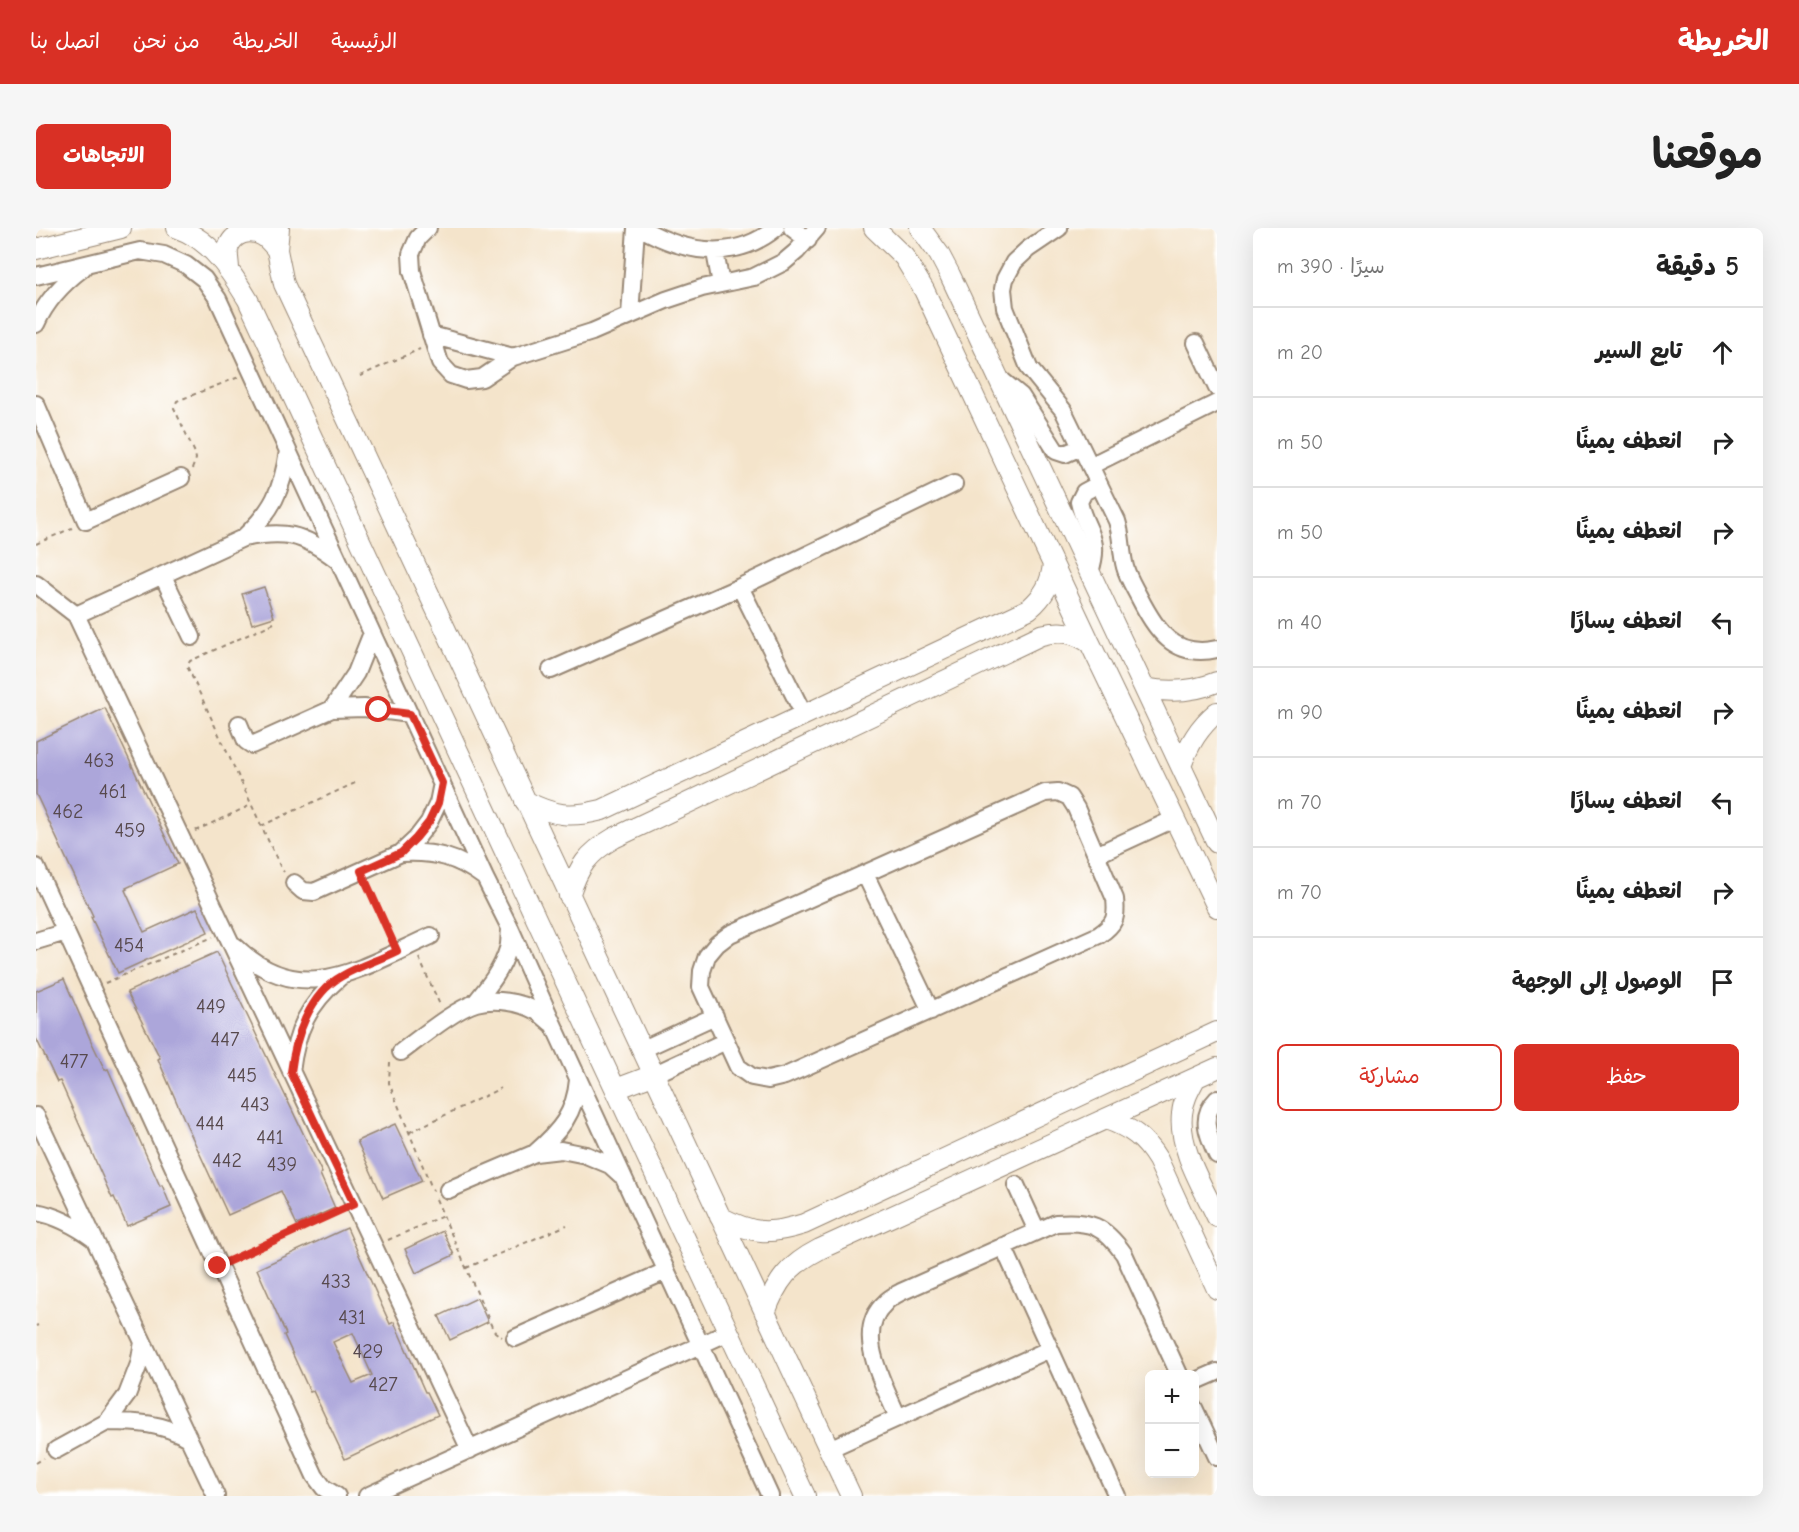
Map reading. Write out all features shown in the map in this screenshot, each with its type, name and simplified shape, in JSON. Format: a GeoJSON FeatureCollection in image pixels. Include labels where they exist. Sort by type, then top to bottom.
{"type":"FeatureCollection","features":[{"type":"Feature","properties":{"kind":"street"},"geometry":{"type":"LineString","coordinates":[[36,249],[121,228]]}},
{"type":"Feature","properties":{"kind":"street"},"geometry":{"type":"LineString","coordinates":[[177,228],[208,246],[229,269],[253,311],[805,1496]]}},
{"type":"Feature","properties":{"kind":"street"},"geometry":{"type":"LineString","coordinates":[[279,228],[277,250],[284,284],[851,1496]]}},
{"type":"Feature","properties":{"kind":"street"},"geometry":{"type":"LineString","coordinates":[[428,228],[418,238],[411,254],[412,271],[440,363],[451,375],[466,380],[482,378],[513,357],[592,332],[684,294],[754,277],[797,252],[813,234],[792,228]]}},
{"type":"Feature","properties":{"kind":"street"},"geometry":{"type":"LineString","coordinates":[[630,315],[636,228]]}},
{"type":"Feature","properties":{"kind":"street"},"geometry":{"type":"LineString","coordinates":[[640,228],[674,244],[715,252],[752,243],[776,228]]}},
{"type":"Feature","properties":{"kind":"street"},"geometry":{"type":"LineString","coordinates":[[874,228],[904,257],[924,290],[1217,908]]}},
{"type":"Feature","properties":{"kind":"street"},"geometry":{"type":"LineString","coordinates":[[920,228],[945,264],[1217,843]]}},
{"type":"Feature","properties":{"kind":"street"},"geometry":{"type":"LineString","coordinates":[[1059,228],[1028,249],[1014,262],[1005,279],[1003,298],[1005,308],[1029,368],[1059,402],[1099,484],[1120,529],[1127,574],[1156,628],[1162,635],[1179,646],[1196,651],[1217,649]]}},
{"type":"Feature","properties":{"kind":"street"},"geometry":{"type":"LineString","coordinates":[[229,269],[228,250],[232,239],[242,232],[254,231],[277,250]]}},
{"type":"Feature","properties":{"kind":"street"},"geometry":{"type":"LineString","coordinates":[[36,276],[140,251],[164,255],[186,264],[204,279],[218,299],[770,1496]]}},
{"type":"Feature","properties":{"kind":"street"},"geometry":{"type":"LineString","coordinates":[[715,252],[721,284]]}},
{"type":"Feature","properties":{"kind":"street"},"geometry":{"type":"LineString","coordinates":[[36,324],[51,298],[68,279],[90,263]]}},
{"type":"Feature","properties":{"kind":"street"},"geometry":{"type":"LineString","coordinates":[[432,339],[513,357]]}},
{"type":"Feature","properties":{"kind":"street"},"geometry":{"type":"LineString","coordinates":[[1196,344],[1217,388]]}},
{"type":"Feature","properties":{"kind":"street"},"geometry":{"type":"LineString","coordinates":[[999,378],[1021,396],[1056,451],[1065,454],[1081,447]]}},
{"type":"Feature","properties":{"kind":"street"},"geometry":{"type":"LineString","coordinates":[[1090,466],[1217,403]]}},
{"type":"Feature","properties":{"kind":"street"},"geometry":{"type":"LineString","coordinates":[[36,404],[86,521],[181,478]]}},
{"type":"Feature","properties":{"kind":"street"},"geometry":{"type":"LineString","coordinates":[[243,538],[261,521],[275,500],[284,476],[288,451]]}},
{"type":"Feature","properties":{"kind":"street"},"geometry":{"type":"LineString","coordinates":[[551,670],[740,587],[954,484]]}},
{"type":"Feature","properties":{"kind":"street"},"geometry":{"type":"LineString","coordinates":[[1090,572],[1094,544],[1079,502],[1084,492],[1099,484]]}},
{"type":"Feature","properties":{"kind":"street"},"geometry":{"type":"LineString","coordinates":[[76,615],[243,538],[268,533],[294,535],[318,545],[339,561]]}},
{"type":"Feature","properties":{"kind":"street"},"geometry":{"type":"LineString","coordinates":[[525,801],[542,810],[562,815],[583,815],[602,810],[1029,609],[1047,590],[1052,577],[1053,564]]}},
{"type":"Feature","properties":{"kind":"street"},"geometry":{"type":"LineString","coordinates":[[163,576],[192,638]]}},
{"type":"Feature","properties":{"kind":"street"},"geometry":{"type":"LineString","coordinates":[[36,584],[76,615],[470,1450]]}},
{"type":"Feature","properties":{"kind":"street"},"geometry":{"type":"LineString","coordinates":[[740,587],[804,715]]}},
{"type":"Feature","properties":{"kind":"street"},"geometry":{"type":"LineString","coordinates":[[569,896],[584,861],[614,838],[1041,634],[1053,631],[1067,632],[1090,643]]}},
{"type":"Feature","properties":{"kind":"street"},"geometry":{"type":"LineString","coordinates":[[332,709],[356,672],[372,633]]}},
{"type":"Feature","properties":{"kind":"street"},"geometry":{"type":"LineString","coordinates":[[1144,688],[1180,692],[1217,682]]}},
{"type":"Feature","properties":{"kind":"street"},"geometry":{"type":"LineString","coordinates":[[239,724],[246,741],[252,745],[332,709],[363,708],[410,714]]}},
{"type":"Feature","properties":{"kind":"street"},"geometry":{"type":"LineString","coordinates":[[1181,766],[1196,732],[1217,712]]}},
{"type":"Feature","properties":{"kind":"street"},"geometry":{"type":"LineString","coordinates":[[401,853],[429,822],[438,803],[442,783]]}},
{"type":"Feature","properties":{"kind":"street"},"geometry":{"type":"LineString","coordinates":[[1058,792],[1069,797],[1096,855],[1115,899],[1117,913],[1111,926],[1099,935],[785,1076],[768,1080],[752,1077],[738,1067],[701,987],[702,971],[708,956],[717,944],[730,934],[1045,793],[1058,792]]}},
{"type":"Feature","properties":{"kind":"street"},"geometry":{"type":"LineString","coordinates":[[1096,855],[1174,819]]}},
{"type":"Feature","properties":{"kind":"street"},"geometry":{"type":"LineString","coordinates":[[294,882],[303,891],[314,892],[401,853],[423,851],[446,856],[467,865],[485,878]]}},
{"type":"Feature","properties":{"kind":"street"},"geometry":{"type":"LineString","coordinates":[[36,867],[315,1476],[324,1488],[337,1496]]}},
{"type":"Feature","properties":{"kind":"street"},"geometry":{"type":"LineString","coordinates":[[865,874],[930,1011]]}},
{"type":"Feature","properties":{"kind":"street"},"geometry":{"type":"LineString","coordinates":[[475,1004],[500,968],[508,949],[510,928]]}},
{"type":"Feature","properties":{"kind":"street"},"geometry":{"type":"LineString","coordinates":[[36,941],[66,932]]}},
{"type":"Feature","properties":{"kind":"street"},"geometry":{"type":"LineString","coordinates":[[228,936],[248,958],[268,971],[291,979],[315,981],[340,977],[431,936]]}},
{"type":"Feature","properties":{"kind":"street"},"geometry":{"type":"LineString","coordinates":[[291,1072],[300,1029],[310,1009],[323,992],[340,977]]}},
{"type":"Feature","properties":{"kind":"street"},"geometry":{"type":"LineString","coordinates":[[401,1052],[447,1019],[475,1004],[496,1001],[516,1004],[536,1011],[553,1024]]}},
{"type":"Feature","properties":{"kind":"street"},"geometry":{"type":"LineString","coordinates":[[641,1050],[714,1016]]}},
{"type":"Feature","properties":{"kind":"street"},"geometry":{"type":"LineString","coordinates":[[720,1217],[740,1227],[761,1232],[783,1231],[804,1224],[1217,1032]]}},
{"type":"Feature","properties":{"kind":"street"},"geometry":{"type":"LineString","coordinates":[[616,1089],[653,1075],[726,1041]]}},
{"type":"Feature","properties":{"kind":"street"},"geometry":{"type":"LineString","coordinates":[[765,1313],[773,1292],[785,1274],[801,1259],[1217,1068]]}},
{"type":"Feature","properties":{"kind":"street"},"geometry":{"type":"LineString","coordinates":[[1195,1078],[1186,1096],[1182,1114],[1182,1133],[1187,1152],[1217,1217]]}},
{"type":"Feature","properties":{"kind":"street"},"geometry":{"type":"LineString","coordinates":[[448,1191],[535,1153],[554,1137],[568,1118],[577,1097],[578,1080]]}},
{"type":"Feature","properties":{"kind":"street"},"geometry":{"type":"LineString","coordinates":[[1217,1099],[1207,1116],[1207,1133],[1217,1155]]}},
{"type":"Feature","properties":{"kind":"street"},"geometry":{"type":"LineString","coordinates":[[36,1117],[216,1496]]}},
{"type":"Feature","properties":{"kind":"street"},"geometry":{"type":"LineString","coordinates":[[1106,1119],[1130,1129],[1149,1146],[1158,1160],[1217,1289]]}},
{"type":"Feature","properties":{"kind":"street"},"geometry":{"type":"LineString","coordinates":[[535,1153],[561,1150],[586,1155],[610,1166],[624,1178]]}},
{"type":"Feature","properties":{"kind":"street"},"geometry":{"type":"LineString","coordinates":[[1016,1185],[1037,1231]]}},
{"type":"Feature","properties":{"kind":"street"},"geometry":{"type":"LineString","coordinates":[[36,1212],[49,1214],[74,1225],[94,1240]]}},
{"type":"Feature","properties":{"kind":"street"},"geometry":{"type":"LineString","coordinates":[[898,1418],[874,1359],[870,1340],[873,1320],[884,1303],[901,1292],[1056,1223],[1076,1221],[1096,1227],[1112,1238],[1124,1254],[1177,1370]]}},
{"type":"Feature","properties":{"kind":"street"},"geometry":{"type":"LineString","coordinates":[[1003,1246],[1117,1496]]}},
{"type":"Feature","properties":{"kind":"street"},"geometry":{"type":"LineString","coordinates":[[515,1338],[666,1271]]}},
{"type":"Feature","properties":{"kind":"street"},"geometry":{"type":"LineString","coordinates":[[368,1496],[729,1332]]}},
{"type":"Feature","properties":{"kind":"street"},"geometry":{"type":"LineString","coordinates":[[56,1450],[107,1422],[127,1395],[139,1364],[143,1342]]}},
{"type":"Feature","properties":{"kind":"street"},"geometry":{"type":"LineString","coordinates":[[829,1449],[1050,1349]]}},
{"type":"Feature","properties":{"kind":"street"},"geometry":{"type":"LineString","coordinates":[[1199,1380],[1217,1372]]}},
{"type":"Feature","properties":{"kind":"street"},"geometry":{"type":"LineString","coordinates":[[1199,1419],[1217,1457]]}},
{"type":"Feature","properties":{"kind":"street"},"geometry":{"type":"LineString","coordinates":[[107,1422],[142,1422],[176,1431],[189,1438]]}},
{"type":"Feature","properties":{"kind":"path"},"geometry":{"type":"LineString","coordinates":[[360,376],[432,339]]}},
{"type":"Feature","properties":{"kind":"path"},"geometry":{"type":"LineString","coordinates":[[181,478],[195,465],[195,453],[174,404],[252,372]]}},
{"type":"Feature","properties":{"kind":"path"},"geometry":{"type":"LineString","coordinates":[[36,544],[86,521]]}},
{"type":"Feature","properties":{"kind":"path"},"geometry":{"type":"LineString","coordinates":[[261,826],[355,783]]}},
{"type":"Feature","properties":{"kind":"path"},"geometry":{"type":"LineString","coordinates":[[181,837],[251,805]]}},
{"type":"Feature","properties":{"kind":"path"},"geometry":{"type":"LineString","coordinates":[[361,871],[447,1019]]}},
{"type":"Feature","properties":{"kind":"path"},"geometry":{"type":"LineString","coordinates":[[92,988],[228,936]]}},
{"type":"Feature","properties":{"kind":"path"},"geometry":{"type":"LineString","coordinates":[[410,1132],[501,1088]]}},
{"type":"Feature","properties":{"kind":"path"},"geometry":{"type":"LineString","coordinates":[[218,1266],[354,1204]]}},
{"type":"Feature","properties":{"kind":"path"},"geometry":{"type":"LineString","coordinates":[[374,1246],[443,1216]]}},
{"type":"Feature","properties":{"kind":"path"},"geometry":{"type":"LineString","coordinates":[[466,1268],[567,1225]]}},
{"type":"Feature","properties":{"kind":"building"},"geometry":{"type":"Polygon","coordinates":[[[264,587],[274,617],[252,624],[242,594],[264,587]]]}},
{"type":"Feature","properties":{"kind":"building"},"geometry":{"type":"Polygon","coordinates":[[[105,708],[178,864],[125,890],[144,932],[197,908],[208,932],[118,973],[36,794],[36,741],[105,708]]]}},
{"type":"Feature","properties":{"kind":"building"},"geometry":{"type":"Polygon","coordinates":[[[217,952],[322,1173],[320,1174],[335,1208],[297,1225],[281,1191],[228,1215],[187,1126],[158,1059],[160,1058],[127,992],[217,952]]]}},
{"type":"Feature","properties":{"kind":"building"},"geometry":{"type":"Polygon","coordinates":[[[64,979],[91,1041],[105,1070],[108,1069],[171,1207],[127,1226],[114,1197],[112,1198],[60,1081],[57,1082],[36,1038],[36,991],[64,979]]]}},
{"type":"Feature","properties":{"kind":"building"},"geometry":{"type":"Polygon","coordinates":[[[395,1124],[422,1181],[383,1198],[357,1141],[395,1124]]]}},
{"type":"Feature","properties":{"kind":"building"},"geometry":{"type":"Polygon","coordinates":[[[347,1228],[390,1324],[394,1322],[425,1392],[438,1415],[345,1459],[313,1391],[310,1392],[257,1269],[347,1228]],[[353,1333],[333,1342],[353,1383],[372,1375],[353,1333]]]}},
{"type":"Feature","properties":{"kind":"building"},"geometry":{"type":"Polygon","coordinates":[[[443,1231],[454,1255],[416,1273],[405,1249],[443,1231]]]}},
{"type":"Feature","properties":{"kind":"building"},"geometry":{"type":"Polygon","coordinates":[[[477,1298],[488,1322],[450,1340],[439,1316],[477,1298]]]}},
{"type":"Feature","properties":{"kind":"route"},"geometry":{"type":"LineString","coordinates":[[218,1266],[354,1204],[291,1072],[300,1029],[310,1009],[323,992],[340,977],[397,951],[361,871],[401,853],[429,822],[438,803],[442,783],[410,714],[379,710]]}}]}
